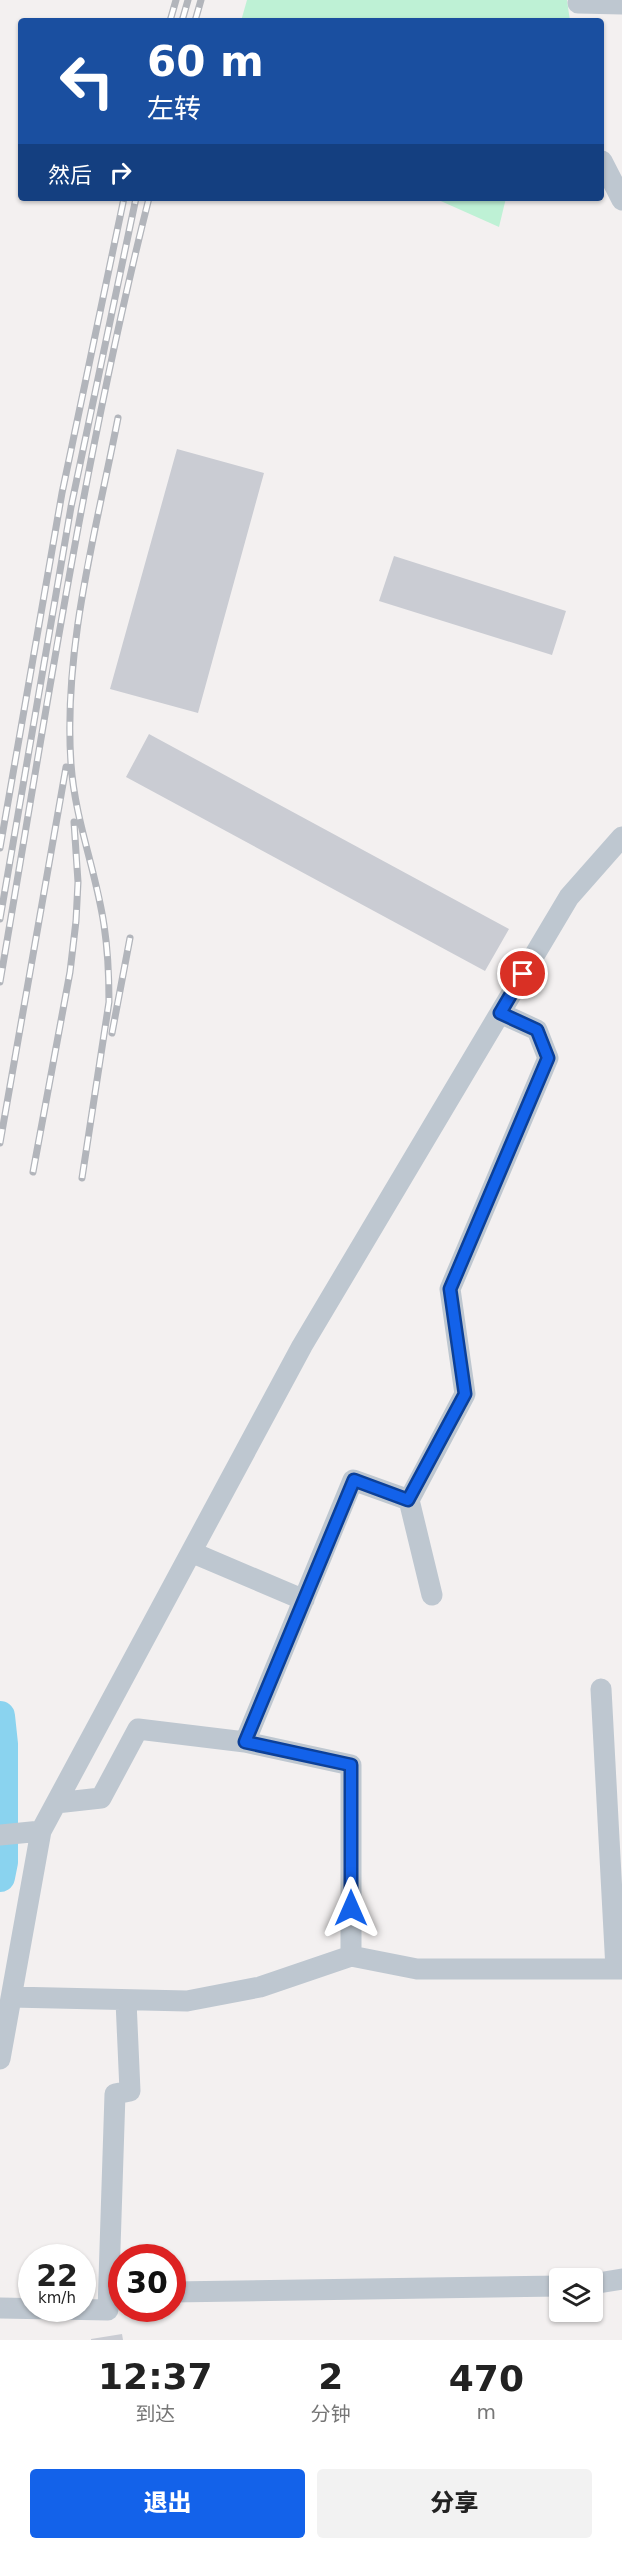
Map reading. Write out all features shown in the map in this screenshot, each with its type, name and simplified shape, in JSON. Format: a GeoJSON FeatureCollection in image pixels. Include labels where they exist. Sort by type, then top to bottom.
{"type":"FeatureCollection","features":[{"type":"Feature","properties":{"kind":"street"},"geometry":{"type":"LineString","coordinates":[[579,8],[622,4]]}},
{"type":"Feature","properties":{"kind":"street"},"geometry":{"type":"LineString","coordinates":[[604,165],[622,200]]}},
{"type":"Feature","properties":{"kind":"street"},"geometry":{"type":"LineString","coordinates":[[0,2059],[40,1831],[302,1346],[569,897],[622,837]]}},
{"type":"Feature","properties":{"kind":"street"},"geometry":{"type":"LineString","coordinates":[[432,1595],[408,1500],[465,1394],[450,1289],[548,1058],[537,1030],[500,1013]]}},
{"type":"Feature","properties":{"kind":"street"},"geometry":{"type":"LineString","coordinates":[[245,1742],[354,1480],[408,1500]]}},
{"type":"Feature","properties":{"kind":"street"},"geometry":{"type":"LineString","coordinates":[[191,1552],[304,1600]]}},
{"type":"Feature","properties":{"kind":"street"},"geometry":{"type":"LineString","coordinates":[[11,1997],[188,2001],[260,1987],[351,1956],[417,1969],[619,1969],[601,1689]]}},
{"type":"Feature","properties":{"kind":"street"},"geometry":{"type":"LineString","coordinates":[[56,1803],[101,1798],[138,1729],[245,1742],[351,1765],[351,1956]]}},
{"type":"Feature","properties":{"kind":"street"},"geometry":{"type":"LineString","coordinates":[[0,1835],[40,1831]]}},
{"type":"Feature","properties":{"kind":"street"},"geometry":{"type":"LineString","coordinates":[[115,2244],[115,2094],[130,2091],[126,2001]]}},
{"type":"Feature","properties":{"kind":"street"},"geometry":{"type":"LineString","coordinates":[[603,2282],[622,2279]]}},
{"type":"Feature","properties":{"kind":"street"},"geometry":{"type":"LineString","coordinates":[[186,2292],[549,2286]]}},
{"type":"Feature","properties":{"kind":"street"},"geometry":{"type":"LineString","coordinates":[[0,2308],[108,2310]]}},
{"type":"Feature","properties":{"kind":"green space"},"geometry":{"type":"Polygon","coordinates":[[[247,0],[567,0],[570,18],[242,18],[247,0]]]}},
{"type":"Feature","properties":{"kind":"green space"},"geometry":{"type":"Polygon","coordinates":[[[441,201],[505,201],[499,227],[441,201]]]}},
{"type":"Feature","properties":{"kind":"building"},"geometry":{"type":"Polygon","coordinates":[[[177,449],[264,473],[198,713],[110,689],[177,449]]]}},
{"type":"Feature","properties":{"kind":"building"},"geometry":{"type":"Polygon","coordinates":[[[394,556],[566,611],[552,655],[379,601],[394,556]]]}},
{"type":"Feature","properties":{"kind":"building"},"geometry":{"type":"Polygon","coordinates":[[[149,734],[509,929],[485,971],[126,777],[149,734]]]}},
{"type":"Feature","properties":{"kind":"building"},"geometry":{"type":"Polygon","coordinates":[[[122,2334],[123,2340],[91,2340],[91,2339],[122,2334]]]}},
{"type":"Feature","properties":{"kind":"waterway"},"geometry":{"type":"LineString","coordinates":[[0,1716],[3,1744],[3,1862],[0,1877]]}},
{"type":"Feature","properties":{"kind":"railway"},"geometry":{"type":"LineString","coordinates":[[171,18],[176,0]]}},
{"type":"Feature","properties":{"kind":"railway"},"geometry":{"type":"LineString","coordinates":[[183,18],[188,0]]}},
{"type":"Feature","properties":{"kind":"railway"},"geometry":{"type":"LineString","coordinates":[[196,18],[201,0]]}},
{"type":"Feature","properties":{"kind":"railway"},"geometry":{"type":"LineString","coordinates":[[0,848],[62,493],[123,201]]}},
{"type":"Feature","properties":{"kind":"railway"},"geometry":{"type":"LineString","coordinates":[[0,919],[71,507],[135,201]]}},
{"type":"Feature","properties":{"kind":"railway"},"geometry":{"type":"LineString","coordinates":[[0,982],[85,490],[148,201]]}},
{"type":"Feature","properties":{"kind":"railway"},"geometry":{"type":"LineString","coordinates":[[82,1178],[109,1002],[109,983],[104,925],[73,785],[70,720],[72,677],[83,590],[118,418]]}},
{"type":"Feature","properties":{"kind":"railway"},"geometry":{"type":"LineString","coordinates":[[0,1143],[66,767]]}},
{"type":"Feature","properties":{"kind":"railway"},"geometry":{"type":"LineString","coordinates":[[33,1172],[70,972],[76,921],[78,882],[74,822]]}},
{"type":"Feature","properties":{"kind":"railway"},"geometry":{"type":"LineString","coordinates":[[112,1033],[130,938]]}},
{"type":"Feature","properties":{"kind":"route"},"geometry":{"type":"LineString","coordinates":[[351,1908],[351,1765],[245,1742],[354,1480],[408,1500],[465,1394],[450,1289],[548,1058],[537,1030],[500,1013],[523,974]]}}]}
